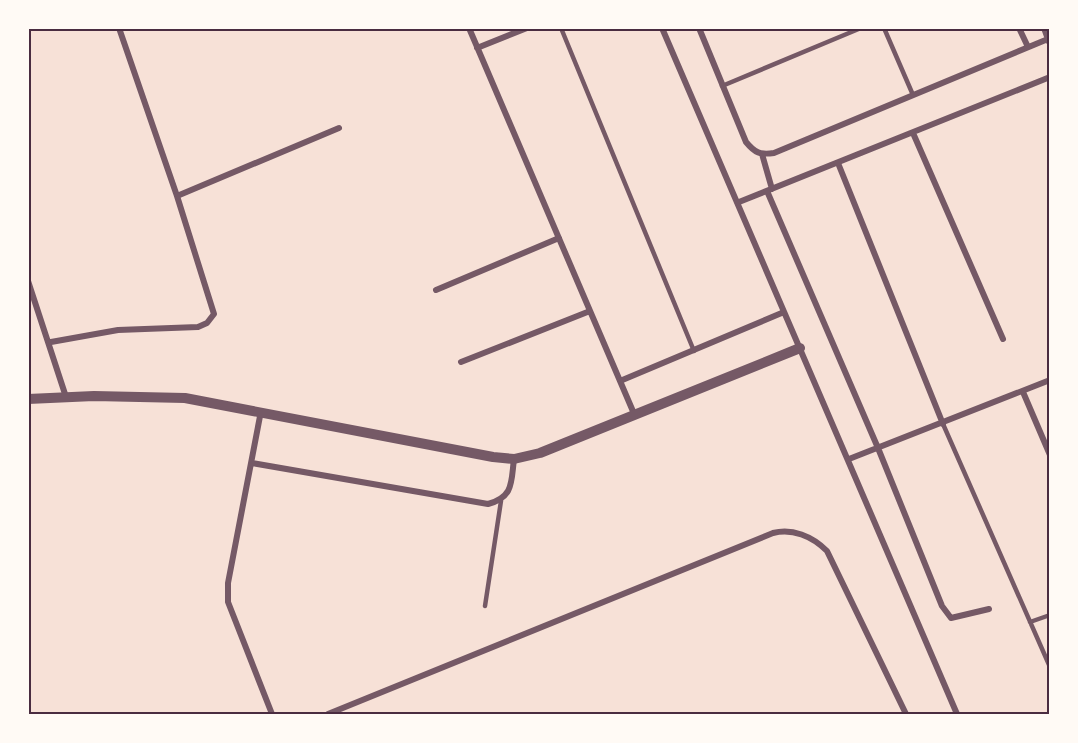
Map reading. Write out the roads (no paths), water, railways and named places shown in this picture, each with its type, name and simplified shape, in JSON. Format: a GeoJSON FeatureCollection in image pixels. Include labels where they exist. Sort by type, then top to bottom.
{"type":"FeatureCollection","features":[{"type":"Feature","properties":{"kind":"street"},"geometry":{"type":"LineString","coordinates":[[51,342],[118,330],[198,327],[207,323],[214,314],[177,196],[119,28]]}},
{"type":"Feature","properties":{"kind":"street"},"geometry":{"type":"LineString","coordinates":[[469,28],[635,416]]}},
{"type":"Feature","properties":{"kind":"street"},"geometry":{"type":"LineString","coordinates":[[477,48],[527,28]]}},
{"type":"Feature","properties":{"kind":"street"},"geometry":{"type":"LineString","coordinates":[[662,28],[739,202],[957,714]]}},
{"type":"Feature","properties":{"kind":"street"},"geometry":{"type":"LineString","coordinates":[[699,28],[746,142],[754,152],[762,154],[774,153],[1049,40],[1044,28]]}},
{"type":"Feature","properties":{"kind":"street"},"geometry":{"type":"LineString","coordinates":[[1019,28],[1028,47]]}},
{"type":"Feature","properties":{"kind":"street"},"geometry":{"type":"LineString","coordinates":[[739,202],[1050,77]]}},
{"type":"Feature","properties":{"kind":"street"},"geometry":{"type":"LineString","coordinates":[[177,196],[339,128]]}},
{"type":"Feature","properties":{"kind":"street"},"geometry":{"type":"LineString","coordinates":[[913,133],[1003,339]]}},
{"type":"Feature","properties":{"kind":"street"},"geometry":{"type":"LineString","coordinates":[[762,154],[770,190],[946,615],[958,618],[989,609]]}},
{"type":"Feature","properties":{"kind":"street"},"geometry":{"type":"LineString","coordinates":[[838,163],[943,424]]}},
{"type":"Feature","properties":{"kind":"street"},"geometry":{"type":"LineString","coordinates":[[436,290],[559,237]]}},
{"type":"Feature","properties":{"kind":"street"},"geometry":{"type":"LineString","coordinates":[[28,281],[51,342],[66,397]]}},
{"type":"Feature","properties":{"kind":"street"},"geometry":{"type":"LineString","coordinates":[[461,363],[590,311]]}},
{"type":"Feature","properties":{"kind":"street"},"geometry":{"type":"LineString","coordinates":[[620,381],[784,312]]}},
{"type":"Feature","properties":{"kind":"street"},"geometry":{"type":"LineString","coordinates":[[28,399],[185,398],[493,457],[514,459],[540,453],[800,348]]}},
{"type":"Feature","properties":{"kind":"street"},"geometry":{"type":"LineString","coordinates":[[849,459],[943,424],[1050,380]]}},
{"type":"Feature","properties":{"kind":"street"},"geometry":{"type":"LineString","coordinates":[[1023,392],[1050,454]]}},
{"type":"Feature","properties":{"kind":"street"},"geometry":{"type":"LineString","coordinates":[[261,411],[228,583],[228,603],[272,714]]}},
{"type":"Feature","properties":{"kind":"street"},"geometry":{"type":"LineString","coordinates":[[252,463],[488,504],[501,501],[510,490],[514,459]]}},
{"type":"Feature","properties":{"kind":"street"},"geometry":{"type":"LineString","coordinates":[[328,714],[773,533],[788,530],[819,543],[827,550],[906,714]]}},
{"type":"Feature","properties":{"kind":"lane"},"geometry":{"type":"LineString","coordinates":[[561,28],[694,351]]}},
{"type":"Feature","properties":{"kind":"lane"},"geometry":{"type":"LineString","coordinates":[[721,86],[861,28]]}},
{"type":"Feature","properties":{"kind":"lane"},"geometry":{"type":"LineString","coordinates":[[884,28],[913,95]]}},
{"type":"Feature","properties":{"kind":"lane"},"geometry":{"type":"LineString","coordinates":[[943,424],[1050,667]]}},
{"type":"Feature","properties":{"kind":"lane"},"geometry":{"type":"LineString","coordinates":[[485,606],[501,501]]}},
{"type":"Feature","properties":{"kind":"lane"},"geometry":{"type":"LineString","coordinates":[[1030,622],[1050,615]]}}]}
